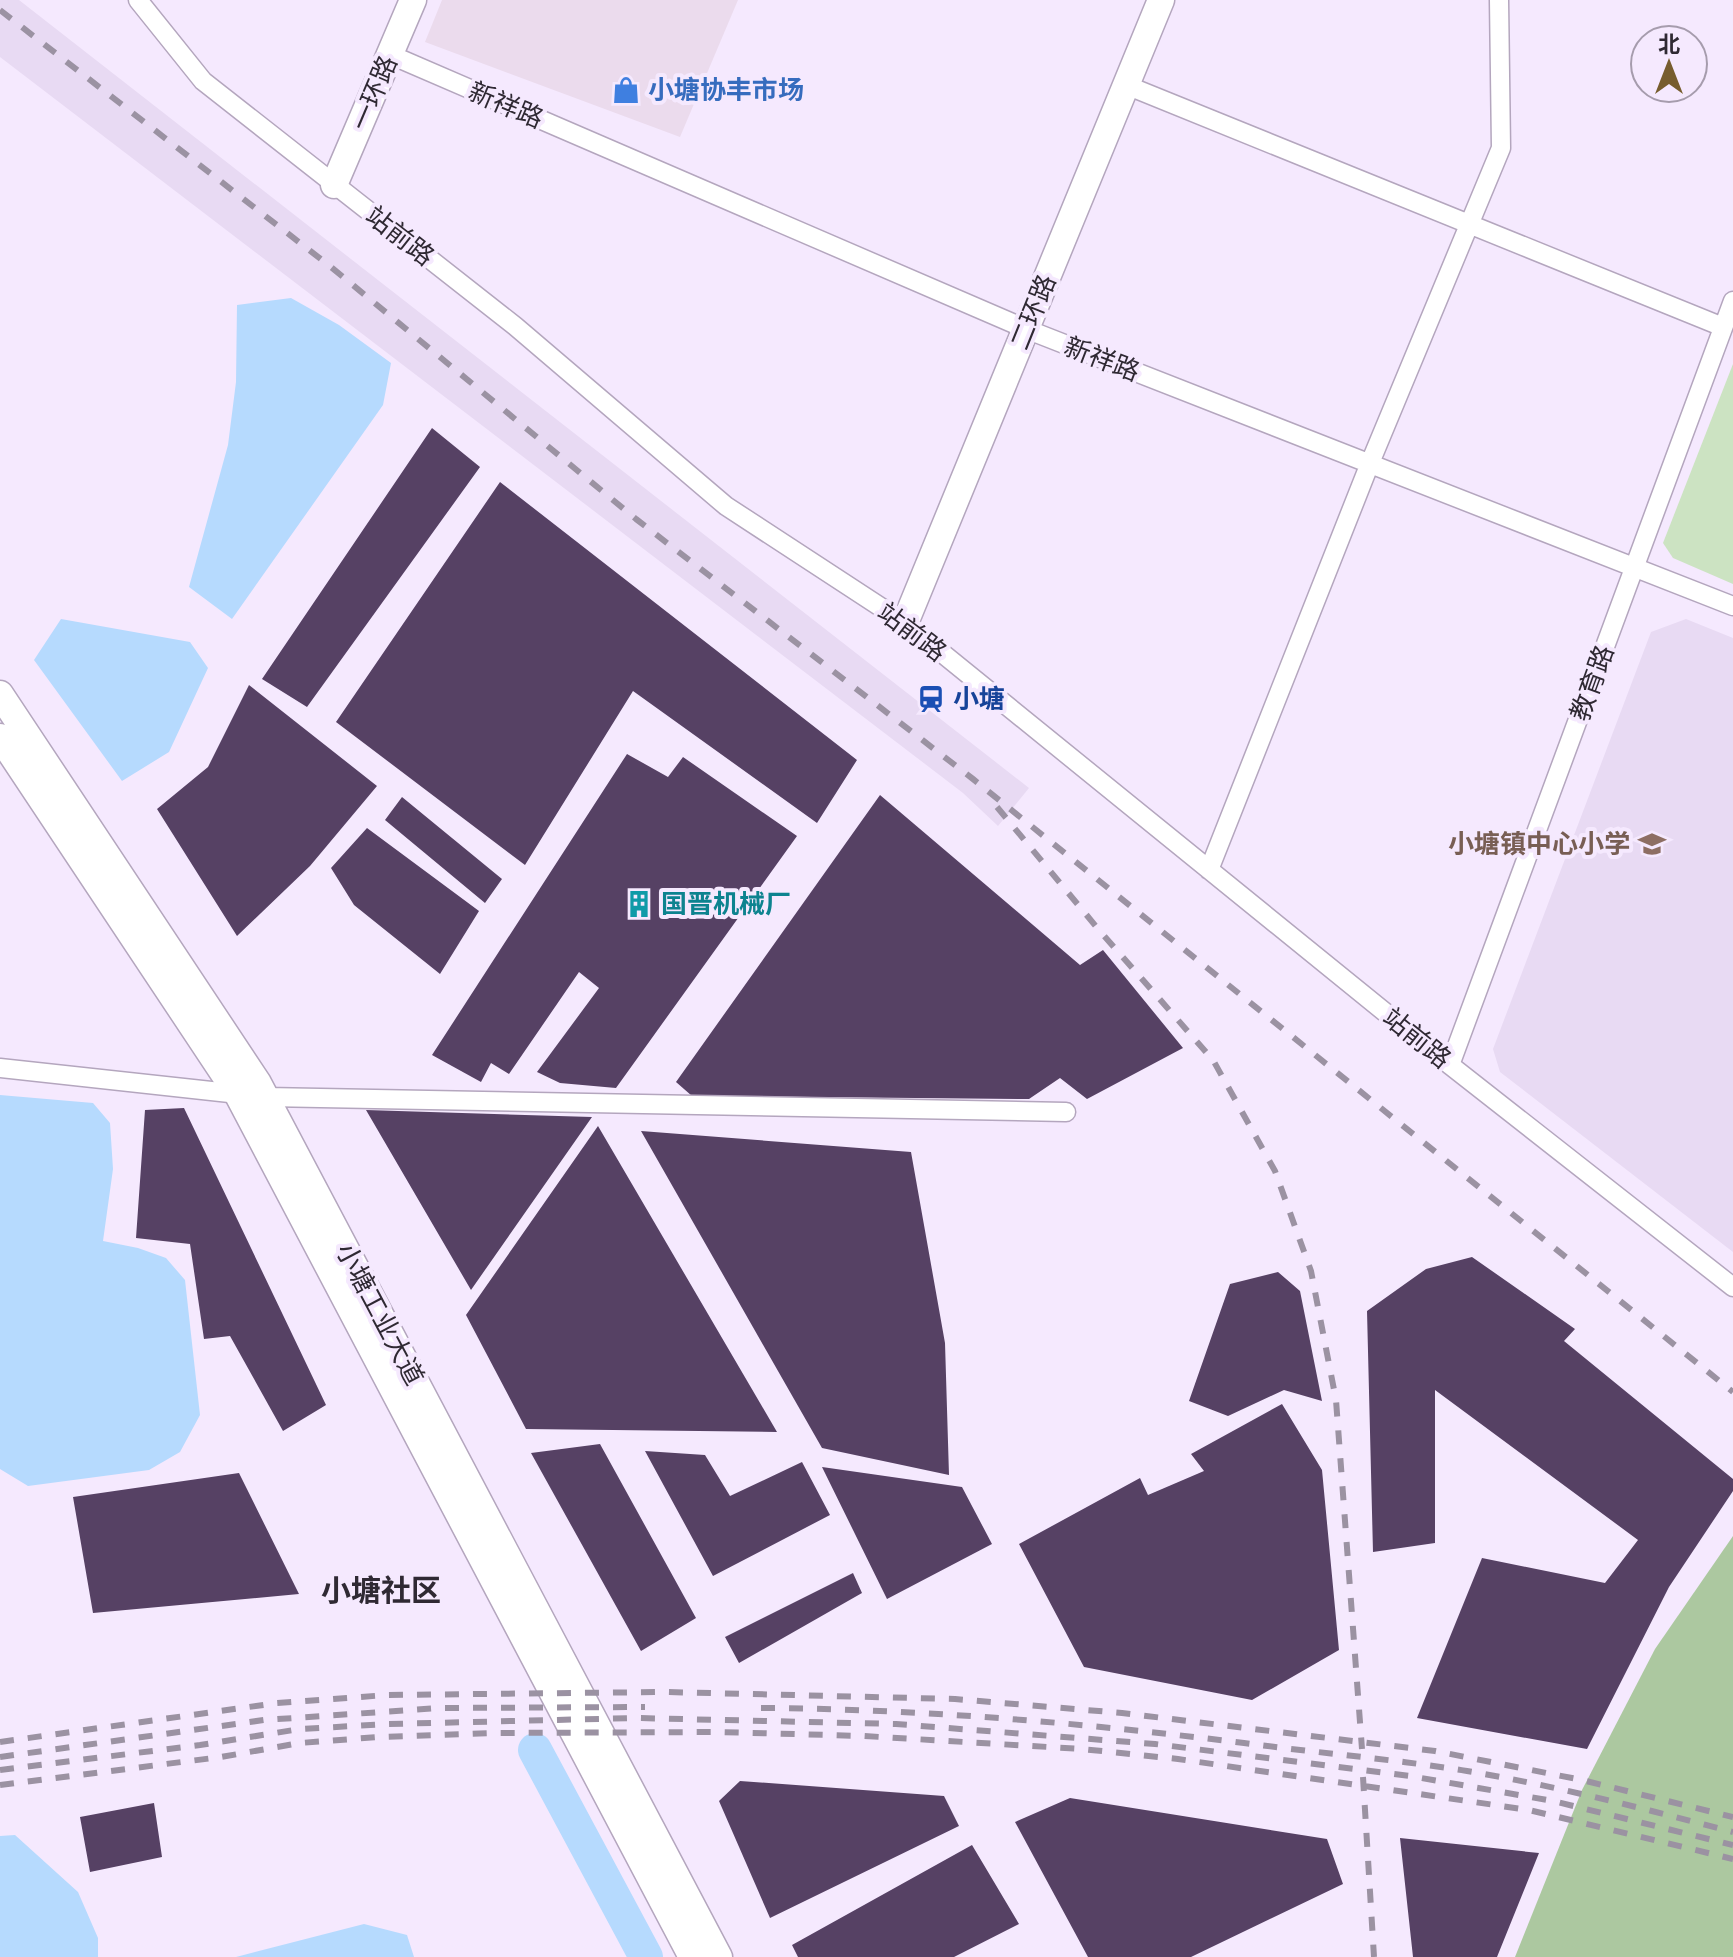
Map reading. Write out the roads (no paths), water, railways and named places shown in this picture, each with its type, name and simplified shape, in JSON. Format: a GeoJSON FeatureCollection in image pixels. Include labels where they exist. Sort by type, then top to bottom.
{"type":"FeatureCollection","features":[{"type":"Feature","properties":{"kind":"main road","name":"一环路"},"geometry":{"type":"LineString","coordinates":[[334,185],[413,0]]}},
{"type":"Feature","properties":{"kind":"main road","name":"二环路"},"geometry":{"type":"LineString","coordinates":[[905,623],[1161,0]]}},
{"type":"Feature","properties":{"kind":"main road","name":"小塘工业大道"},"geometry":{"type":"LineString","coordinates":[[0,694],[266,1097],[719,1957]]}},
{"type":"Feature","properties":{"kind":"main road","name":"小塘工业大道"},"geometry":{"type":"LineString","coordinates":[[0,737],[238,1095],[692,1957]]}},
{"type":"Feature","properties":{"kind":"street","name":"站前路"},"geometry":{"type":"LineString","coordinates":[[138,0],[203,81],[515,326],[726,506],[905,623],[1450,1065],[1733,1287]]}},
{"type":"Feature","properties":{"kind":"street"},"geometry":{"type":"LineString","coordinates":[[1209,870],[1370,463],[1501,148],[1499,0]]}},
{"type":"Feature","properties":{"kind":"street","name":"新祥路"},"geometry":{"type":"LineString","coordinates":[[391,55],[1026,329],[1733,606]]}},
{"type":"Feature","properties":{"kind":"street"},"geometry":{"type":"LineString","coordinates":[[1126,85],[1723,327]]}},
{"type":"Feature","properties":{"kind":"street","name":"教育路"},"geometry":{"type":"LineString","coordinates":[[1450,1065],[1733,301]]}},
{"type":"Feature","properties":{"kind":"street"},"geometry":{"type":"LineString","coordinates":[[0,1068],[266,1097],[1066,1112]]}},
{"type":"Feature","properties":{"kind":"water"},"geometry":{"type":"Polygon","coordinates":[[[291,298],[339,325],[391,363],[383,405],[232,619],[189,587],[228,445],[236,382],[237,305],[291,298]]]}},
{"type":"Feature","properties":{"kind":"water"},"geometry":{"type":"Polygon","coordinates":[[[61,619],[190,642],[208,668],[169,752],[122,781],[34,660],[61,619]]]}},
{"type":"Feature","properties":{"kind":"water"},"geometry":{"type":"Polygon","coordinates":[[[0,1095],[93,1103],[110,1123],[113,1169],[103,1241],[166,1258],[185,1280],[200,1415],[180,1452],[149,1470],[28,1486],[0,1469],[0,1095]]]}},
{"type":"Feature","properties":{"kind":"water"},"geometry":{"type":"Polygon","coordinates":[[[15,1835],[78,1892],[98,1938],[98,1957],[0,1957],[0,1836],[15,1835]]]}},
{"type":"Feature","properties":{"kind":"water"},"geometry":{"type":"Polygon","coordinates":[[[364,1924],[407,1935],[414,1957],[236,1957],[364,1924]]]}},
{"type":"Feature","properties":{"kind":"waterway"},"geometry":{"type":"LineString","coordinates":[[535,1750],[646,1957]]}},
{"type":"Feature","properties":{"kind":"railway"},"geometry":{"type":"LineString","coordinates":[[0,10],[331,267],[636,519],[973,779],[1733,1392]]}},
{"type":"Feature","properties":{"kind":"railway"},"geometry":{"type":"LineString","coordinates":[[997,807],[1213,1060],[1275,1171],[1311,1271],[1336,1400],[1362,1749]]}},
{"type":"Feature","properties":{"kind":"railway"},"geometry":{"type":"LineString","coordinates":[[0,1742],[277,1703],[387,1695],[666,1692],[955,1699],[1122,1713],[1435,1751],[1582,1780],[1733,1817]]}},
{"type":"Feature","properties":{"kind":"railway"},"geometry":{"type":"LineString","coordinates":[[0,1757],[264,1720],[440,1708],[645,1707]]}},
{"type":"Feature","properties":{"kind":"railway"},"geometry":{"type":"LineString","coordinates":[[761,1708],[943,1714],[1063,1723],[1411,1763],[1534,1784],[1733,1832]]}},
{"type":"Feature","properties":{"kind":"railway"},"geometry":{"type":"LineString","coordinates":[[0,1770],[300,1729],[389,1724],[637,1718],[896,1724],[1155,1744],[1410,1776],[1553,1801],[1733,1845]]}},
{"type":"Feature","properties":{"kind":"railway"},"geometry":{"type":"LineString","coordinates":[[0,1785],[221,1757],[300,1743],[378,1737],[719,1732],[864,1736],[1082,1749],[1178,1759],[1529,1810],[1733,1859]]}},
{"type":"Feature","properties":{"kind":"railway"},"geometry":{"type":"LineString","coordinates":[[1363,1777],[1374,1957]]}},
{"type":"Feature","properties":{"kind":"place","name":"小塘协丰市场"},"geometry":{"type":"Point","coordinates":[626,90]}},
{"type":"Feature","properties":{"kind":"place","name":"小塘"},"geometry":{"type":"Point","coordinates":[931,699]}},
{"type":"Feature","properties":{"kind":"place","name":"小塘镇中心小学"},"geometry":{"type":"Point","coordinates":[1652,844]}},
{"type":"Feature","properties":{"kind":"place","name":"国晋机械厂"},"geometry":{"type":"Point","coordinates":[639,904]}},
{"type":"Feature","properties":{"kind":"district","name":"小塘社区"},"geometry":{"type":"Point","coordinates":[381,1590]}}]}
